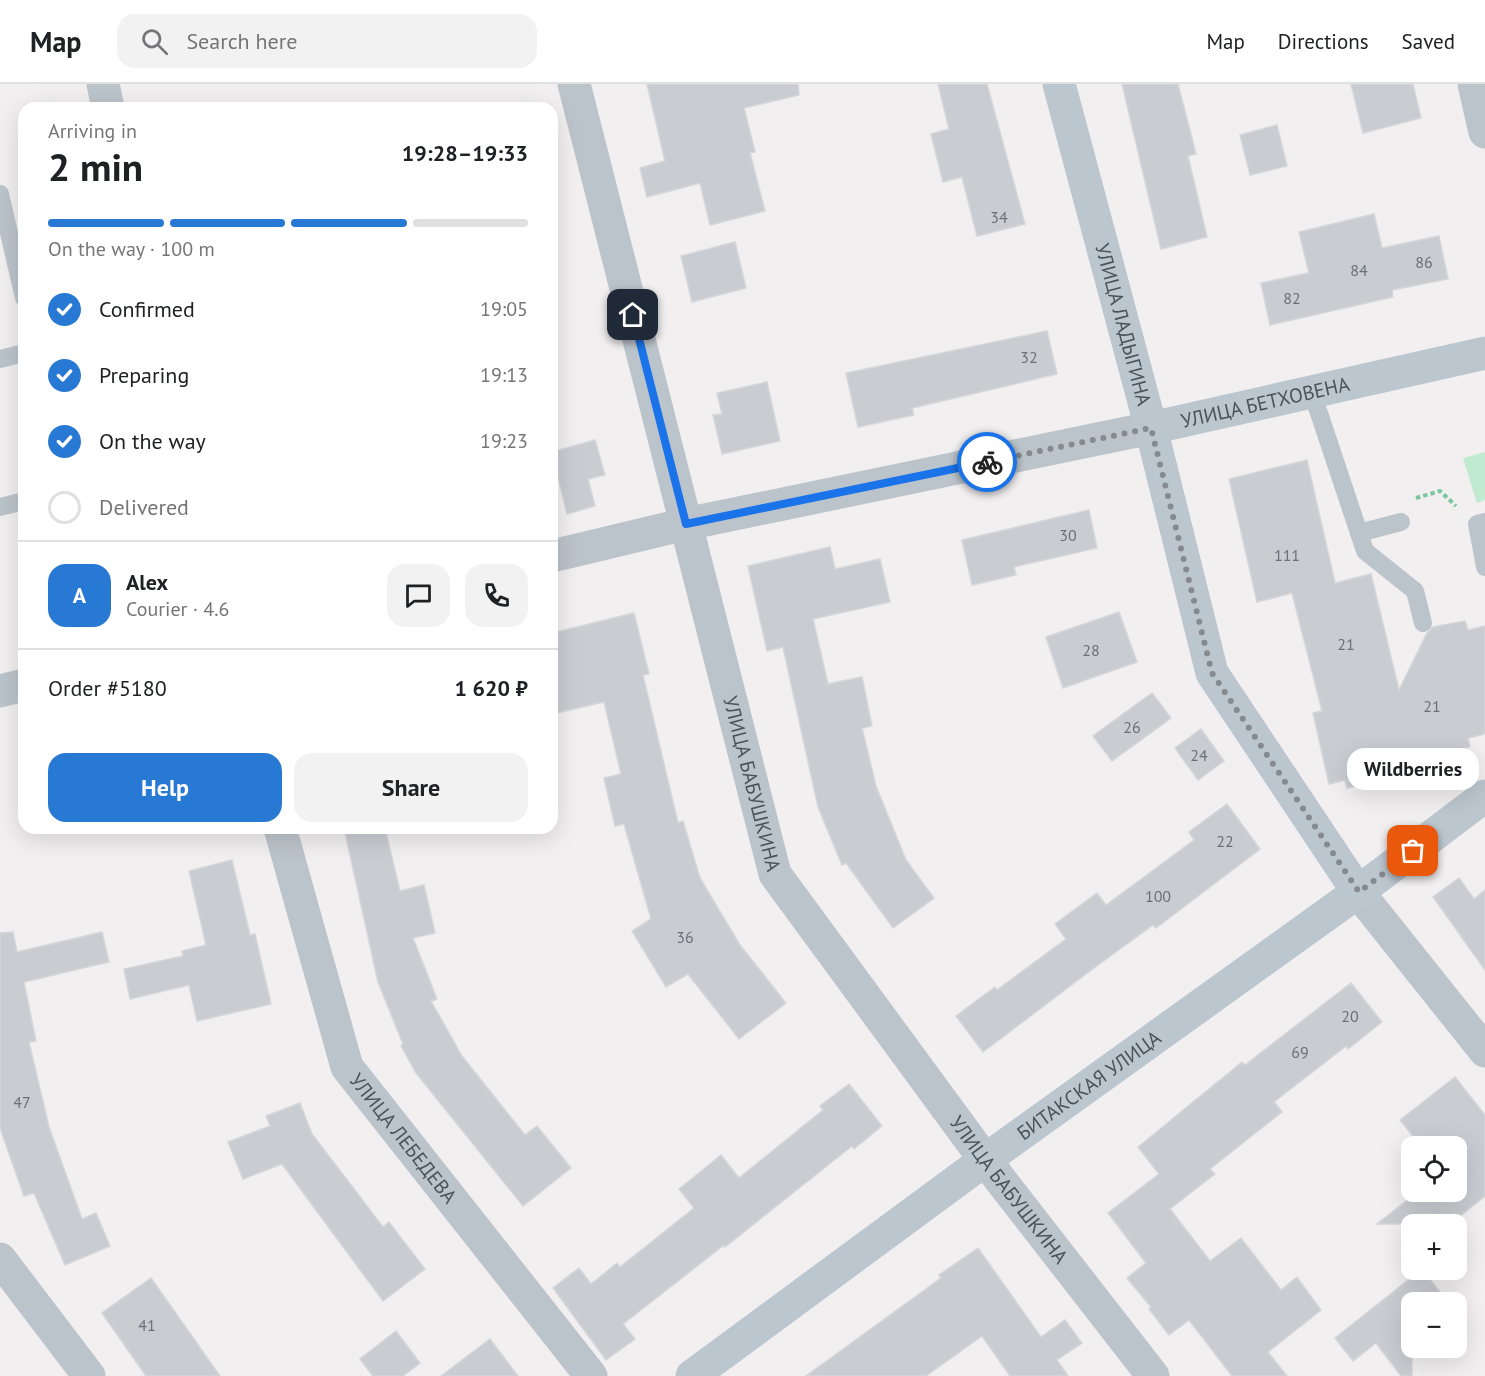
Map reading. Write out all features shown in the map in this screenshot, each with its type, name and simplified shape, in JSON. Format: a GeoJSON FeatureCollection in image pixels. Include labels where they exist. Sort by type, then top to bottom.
{"type":"FeatureCollection","features":[{"type":"Feature","properties":{"kind":"street"},"geometry":{"type":"LineString","coordinates":[[103,84],[107,102]]}},
{"type":"Feature","properties":{"kind":"street","name":"УЛИЦА БАБУШКИНА"},"geometry":{"type":"LineString","coordinates":[[574,84],[775,874],[985,1160],[1154,1376]]}},
{"type":"Feature","properties":{"kind":"street","name":"УЛИЦА ЛАДЫГИНА"},"geometry":{"type":"LineString","coordinates":[[1059,84],[1151,428],[1212,673],[1359,892],[1485,1051]]}},
{"type":"Feature","properties":{"kind":"street"},"geometry":{"type":"LineString","coordinates":[[1474,84],[1485,132]]}},
{"type":"Feature","properties":{"kind":"street","name":"УЛИЦА БЕТХОВЕНА"},"geometry":{"type":"LineString","coordinates":[[558,554],[686,524],[1151,428],[1485,353]]}},
{"type":"Feature","properties":{"kind":"street"},"geometry":{"type":"LineString","coordinates":[[0,691],[18,686]]}},
{"type":"Feature","properties":{"kind":"street","name":"БИТАКСКАЯ УЛИЦА"},"geometry":{"type":"LineString","coordinates":[[692,1376],[985,1160],[1359,892],[1485,796]]}},
{"type":"Feature","properties":{"kind":"street","name":"УЛИЦА ЛЕБЕДЕВА"},"geometry":{"type":"LineString","coordinates":[[282,834],[347,1067],[591,1376]]}},
{"type":"Feature","properties":{"kind":"street"},"geometry":{"type":"LineString","coordinates":[[0,1258],[89,1376]]}},
{"type":"Feature","properties":{"kind":"lane"},"geometry":{"type":"LineString","coordinates":[[0,194],[18,272]]}},
{"type":"Feature","properties":{"kind":"lane"},"geometry":{"type":"LineString","coordinates":[[0,359],[18,354]]}},
{"type":"Feature","properties":{"kind":"lane"},"geometry":{"type":"LineString","coordinates":[[1312,392],[1365,551],[1415,591],[1423,623]]}},
{"type":"Feature","properties":{"kind":"lane"},"geometry":{"type":"LineString","coordinates":[[0,507],[18,502]]}},
{"type":"Feature","properties":{"kind":"lane"},"geometry":{"type":"LineString","coordinates":[[1359,533],[1401,522]]}},
{"type":"Feature","properties":{"kind":"lane"},"geometry":{"type":"LineString","coordinates":[[1481,523],[1485,567]]}},
{"type":"Feature","properties":{"kind":"path"},"geometry":{"type":"LineString","coordinates":[[1401,522],[1396,504],[1440,491],[1481,523]]}},
{"type":"Feature","properties":{"kind":"green space"},"geometry":{"type":"Polygon","coordinates":[[[1485,452],[1485,500],[1477,503],[1463,458],[1485,452]]]}},
{"type":"Feature","properties":{"kind":"building"},"geometry":{"type":"Polygon","coordinates":[[[647,84],[798,84],[799,95],[744,108],[755,152],[750,153],[765,211],[710,225],[700,183],[647,197],[640,168],[665,161],[647,84]]]}},
{"type":"Feature","properties":{"kind":"building"},"geometry":{"type":"Polygon","coordinates":[[[938,84],[987,84],[1025,224],[977,236],[962,177],[943,182],[931,134],[949,129],[938,84]]]}},
{"type":"Feature","properties":{"kind":"building"},"geometry":{"type":"Polygon","coordinates":[[[1122,84],[1178,84],[1196,154],[1188,156],[1207,237],[1161,249],[1122,84]]]}},
{"type":"Feature","properties":{"kind":"building"},"geometry":{"type":"Polygon","coordinates":[[[1351,84],[1413,84],[1421,118],[1363,133],[1351,84]]]}},
{"type":"Feature","properties":{"kind":"building"},"geometry":{"type":"Polygon","coordinates":[[[1277,125],[1287,166],[1250,175],[1240,135],[1277,125]]]}},
{"type":"Feature","properties":{"kind":"building"},"geometry":{"type":"Polygon","coordinates":[[[1374,214],[1382,248],[1439,236],[1448,279],[1392,290],[1393,297],[1270,325],[1261,283],[1309,273],[1299,232],[1374,214]]]}},
{"type":"Feature","properties":{"kind":"building"},"geometry":{"type":"Polygon","coordinates":[[[735,242],[746,288],[692,302],[681,256],[735,242]]]}},
{"type":"Feature","properties":{"kind":"building"},"geometry":{"type":"Polygon","coordinates":[[[1047,331],[1057,374],[912,408],[914,415],[858,427],[846,373],[1047,331]]]}},
{"type":"Feature","properties":{"kind":"building"},"geometry":{"type":"Polygon","coordinates":[[[767,382],[780,441],[722,454],[713,415],[722,414],[717,393],[767,382]]]}},
{"type":"Feature","properties":{"kind":"building"},"geometry":{"type":"Polygon","coordinates":[[[595,440],[605,475],[588,479],[595,506],[567,514],[558,477],[558,450],[595,440]]]}},
{"type":"Feature","properties":{"kind":"building"},"geometry":{"type":"Polygon","coordinates":[[[1307,460],[1335,583],[1371,574],[1399,690],[1427,633],[1433,627],[1465,621],[1468,630],[1485,626],[1485,734],[1468,738],[1470,747],[1453,751],[1455,761],[1430,766],[1426,778],[1417,783],[1407,783],[1401,776],[1347,788],[1345,780],[1329,784],[1313,713],[1322,711],[1292,593],[1257,602],[1229,479],[1307,460]]]}},
{"type":"Feature","properties":{"kind":"building"},"geometry":{"type":"Polygon","coordinates":[[[1089,510],[1097,548],[1014,567],[1016,575],[972,585],[962,540],[1089,510]]]}},
{"type":"Feature","properties":{"kind":"building"},"geometry":{"type":"Polygon","coordinates":[[[830,547],[835,569],[880,559],[890,602],[813,619],[828,684],[862,677],[872,726],[862,728],[876,786],[906,860],[934,898],[893,928],[846,863],[842,865],[818,807],[783,647],[767,651],[748,566],[830,547]]]}},
{"type":"Feature","properties":{"kind":"building"},"geometry":{"type":"Polygon","coordinates":[[[1119,612],[1137,662],[1063,688],[1046,637],[1119,612]]]}},
{"type":"Feature","properties":{"kind":"building"},"geometry":{"type":"Polygon","coordinates":[[[634,613],[649,674],[643,675],[678,823],[683,821],[700,878],[740,945],[786,1003],[739,1039],[688,974],[666,987],[632,931],[651,919],[624,824],[615,826],[604,778],[621,774],[604,702],[558,713],[558,632],[634,613]]]}},
{"type":"Feature","properties":{"kind":"building"},"geometry":{"type":"Polygon","coordinates":[[[1152,693],[1171,718],[1112,761],[1093,736],[1152,693]]]}},
{"type":"Feature","properties":{"kind":"building"},"geometry":{"type":"Polygon","coordinates":[[[1201,729],[1224,761],[1198,780],[1175,748],[1201,729]]]}},
{"type":"Feature","properties":{"kind":"building"},"geometry":{"type":"Polygon","coordinates":[[[1227,804],[1260,849],[1156,928],[1153,925],[983,1052],[956,1016],[995,987],[997,990],[1066,939],[1055,924],[1097,893],[1106,905],[1194,840],[1189,832],[1227,804]]]}},
{"type":"Feature","properties":{"kind":"building"},"geometry":{"type":"Polygon","coordinates":[[[345,834],[386,834],[400,891],[424,885],[435,933],[413,938],[437,999],[431,1001],[462,1056],[525,1135],[537,1126],[571,1168],[523,1206],[416,1073],[401,1046],[403,1044],[378,982],[345,834]]]}},
{"type":"Feature","properties":{"kind":"building"},"geometry":{"type":"Polygon","coordinates":[[[232,860],[250,935],[255,934],[271,1004],[197,1021],[189,985],[130,999],[124,969],[183,956],[182,951],[206,945],[189,871],[232,860]]]}},
{"type":"Feature","properties":{"kind":"building"},"geometry":{"type":"Polygon","coordinates":[[[1459,878],[1474,899],[1485,890],[1485,970],[1433,897],[1459,878]]]}},
{"type":"Feature","properties":{"kind":"building"},"geometry":{"type":"Polygon","coordinates":[[[13,932],[17,952],[102,932],[109,962],[24,982],[36,1041],[29,1042],[49,1127],[82,1219],[96,1213],[110,1246],[65,1265],[34,1193],[24,1196],[0,1128],[0,933],[13,932]]]}},
{"type":"Feature","properties":{"kind":"building"},"geometry":{"type":"Polygon","coordinates":[[[1351,983],[1382,1022],[1348,1049],[1346,1046],[1274,1102],[1282,1112],[1210,1169],[1215,1174],[1170,1209],[1210,1261],[1241,1238],[1281,1290],[1297,1277],[1321,1310],[1268,1352],[1287,1376],[1232,1376],[1189,1320],[1169,1335],[1149,1309],[1151,1307],[1127,1278],[1146,1263],[1108,1213],[1159,1174],[1138,1147],[1242,1062],[1245,1065],[1351,983]]]}},
{"type":"Feature","properties":{"kind":"building"},"geometry":{"type":"Polygon","coordinates":[[[1455,1077],[1485,1115],[1485,1196],[1462,1214],[1401,1214],[1401,1224],[1377,1224],[1405,1202],[1467,1202],[1467,1136],[1413,1136],[1400,1120],[1455,1077]]]}},
{"type":"Feature","properties":{"kind":"building"},"geometry":{"type":"Polygon","coordinates":[[[849,1084],[882,1126],[854,1149],[852,1146],[725,1247],[724,1245],[623,1324],[635,1339],[606,1360],[553,1288],[579,1268],[591,1284],[617,1263],[620,1267],[694,1208],[679,1189],[721,1155],[739,1178],[823,1110],[820,1106],[849,1084]]]}},
{"type":"Feature","properties":{"kind":"building"},"geometry":{"type":"Polygon","coordinates":[[[300,1103],[312,1134],[383,1227],[389,1222],[425,1269],[383,1301],[282,1164],[243,1179],[228,1142],[270,1126],[266,1116],[300,1103]]]}},
{"type":"Feature","properties":{"kind":"building"},"geometry":{"type":"Polygon","coordinates":[[[978,1248],[1041,1337],[1065,1320],[1082,1343],[1057,1360],[1068,1376],[1010,1376],[982,1336],[926,1376],[806,1376],[941,1278],[939,1275],[978,1248]]]}},
{"type":"Feature","properties":{"kind":"building"},"geometry":{"type":"Polygon","coordinates":[[[151,1278],[220,1376],[146,1376],[102,1313],[151,1278]]]}},
{"type":"Feature","properties":{"kind":"building"},"geometry":{"type":"Polygon","coordinates":[[[1408,1280],[1431,1280],[1440,1292],[1401,1292],[1401,1358],[1412,1358],[1412,1376],[1401,1376],[1376,1343],[1353,1361],[1335,1338],[1408,1280]]]}},
{"type":"Feature","properties":{"kind":"building"},"geometry":{"type":"Polygon","coordinates":[[[396,1331],[420,1363],[403,1376],[373,1376],[360,1359],[396,1331]]]}},
{"type":"Feature","properties":{"kind":"building"},"geometry":{"type":"Polygon","coordinates":[[[490,1339],[518,1376],[441,1376],[490,1339]]]}},
{"type":"Feature","properties":{"kind":"way so far"},"geometry":{"type":"LineString","coordinates":[[987,462],[1151,428],[1212,673],[1359,892],[1413,851]]}},
{"type":"Feature","properties":{"kind":"place","name":"Wildberries"},"geometry":{"type":"Point","coordinates":[1413,851]}},
{"type":"Feature","properties":{"kind":"route"},"geometry":{"type":"LineString","coordinates":[[633,315],[686,524],[987,462]]}}]}
